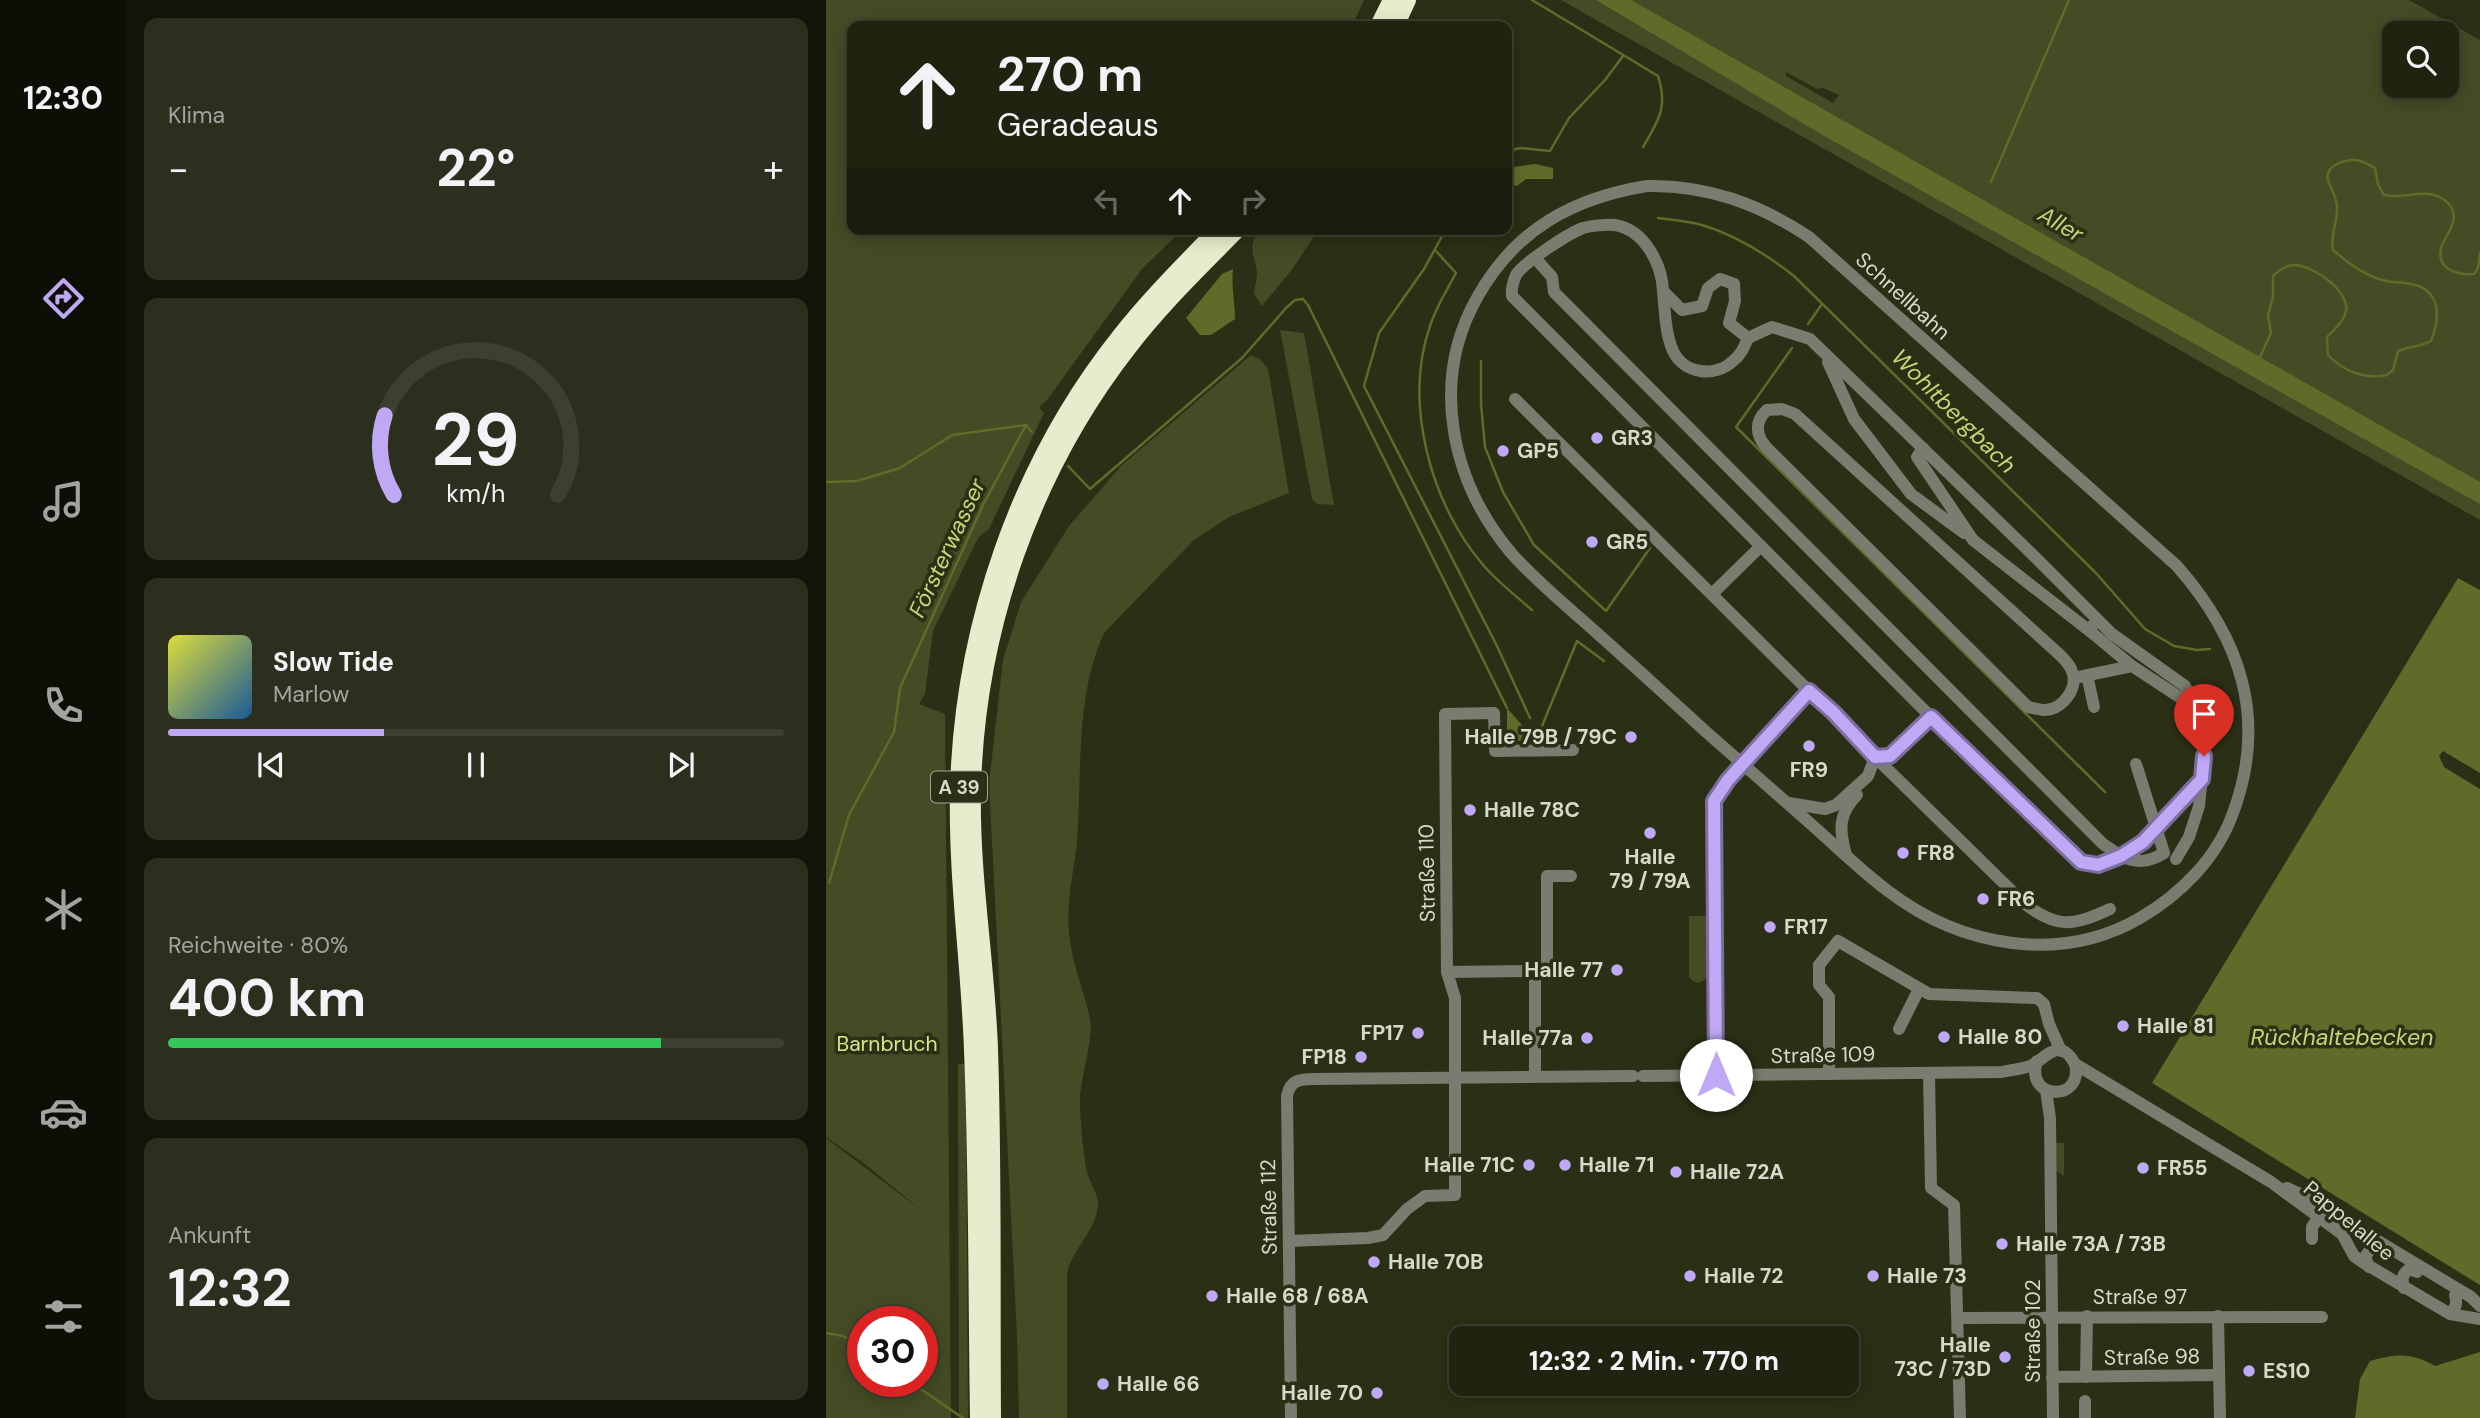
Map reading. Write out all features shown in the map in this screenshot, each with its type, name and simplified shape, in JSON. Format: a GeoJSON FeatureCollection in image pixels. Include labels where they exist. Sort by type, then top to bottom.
{"type":"FeatureCollection","features":[{"type":"Feature","properties":{"kind":"highway"},"geometry":{"type":"LineString","coordinates":[[1382,21],[1392,0]]}},
{"type":"Feature","properties":{"kind":"highway"},"geometry":{"type":"LineString","coordinates":[[1398,21],[1408,0]]}},
{"type":"Feature","properties":{"kind":"highway","name":"A 39"},"geometry":{"type":"LineString","coordinates":[[979,1418],[973,1049],[959,792],[965,709],[978,635],[993,580],[1031,480],[1068,413],[1119,338],[1178,270],[1213,235]]}},
{"type":"Feature","properties":{"kind":"highway","name":"A 39"},"geometry":{"type":"LineString","coordinates":[[992,1418],[989,1048],[974,859],[972,791],[978,709],[990,637],[1005,584],[1026,527],[1043,486],[1080,418],[1129,346],[1231,235]]}},
{"type":"Feature","properties":{"kind":"street","name":"Schnellbahn"},"geometry":{"type":"LineString","coordinates":[[1647,186],[1669,186],[1726,195],[1756,206],[1809,237],[2177,566],[2192,583],[2220,625],[2241,673],[2248,702],[2250,733],[2246,771],[2231,819],[2220,842],[2180,890],[2126,926],[2098,936],[2066,943],[2037,945],[1976,937],[1945,925],[1887,891],[1783,801],[1530,573],[1492,526],[1473,495],[1462,468],[1453,435],[1452,381],[1456,354],[1472,305],[1490,275],[1511,251],[1538,227],[1564,211],[1614,192],[1647,186]]}},
{"type":"Feature","properties":{"kind":"street"},"geometry":{"type":"LineString","coordinates":[[2176,859],[2189,837],[2199,806],[2202,779],[2204,756],[2196,708],[2185,686],[2112,634],[1810,340],[1772,327],[1748,338],[1741,353],[1732,363],[1706,372],[1691,369],[1674,353],[1666,321],[1662,276],[1649,249],[1633,233],[1615,225],[1583,228],[1535,258],[1517,273],[1511,289],[1512,296],[1931,717],[2081,862],[2098,865],[2121,856],[2143,842],[2202,779]]}},
{"type":"Feature","properties":{"kind":"street"},"geometry":{"type":"LineString","coordinates":[[1535,258],[1552,277],[1554,292],[2103,844],[2132,862],[2151,860],[2164,853],[2136,764]]}},
{"type":"Feature","properties":{"kind":"street"},"geometry":{"type":"LineString","coordinates":[[1666,321],[1682,310],[1702,306],[1708,288],[1720,279],[1734,284],[1735,301],[1729,323],[1748,338]]}},
{"type":"Feature","properties":{"kind":"street"},"geometry":{"type":"LineString","coordinates":[[1663,291],[1682,310]]}},
{"type":"Feature","properties":{"kind":"street"},"geometry":{"type":"LineString","coordinates":[[1824,353],[1854,419],[1911,494],[2132,666],[2196,708]]}},
{"type":"Feature","properties":{"kind":"street"},"geometry":{"type":"LineString","coordinates":[[1515,399],[2025,904],[2038,914],[2058,923],[2089,919],[2110,909]]}},
{"type":"Feature","properties":{"kind":"street"},"geometry":{"type":"LineString","coordinates":[[2094,707],[2081,677],[2060,655],[1795,414],[1782,409],[1767,410],[1759,418],[1757,430],[1766,447],[2028,707],[2046,710],[2061,705],[2081,677],[2132,666]]}},
{"type":"Feature","properties":{"kind":"street"},"geometry":{"type":"LineString","coordinates":[[1923,448],[1917,457],[1973,540]]}},
{"type":"Feature","properties":{"kind":"street"},"geometry":{"type":"LineString","coordinates":[[1712,594],[1761,546]]}},
{"type":"Feature","properties":{"kind":"street"},"geometry":{"type":"LineString","coordinates":[[2091,632],[2094,616]]}},
{"type":"Feature","properties":{"kind":"street"},"geometry":{"type":"LineString","coordinates":[[1716,1075],[1714,801],[1728,780],[1809,691]]}},
{"type":"Feature","properties":{"kind":"street","name":"Straße 110"},"geometry":{"type":"LineString","coordinates":[[1289,1241],[1383,1235],[1407,1209],[1425,1196],[1455,1195],[1455,998],[1447,972],[1445,714],[1494,713],[1495,751],[1573,750]]}},
{"type":"Feature","properties":{"kind":"street"},"geometry":{"type":"LineString","coordinates":[[1875,757],[1890,756],[1931,717]]}},
{"type":"Feature","properties":{"kind":"street"},"geometry":{"type":"LineString","coordinates":[[1783,801],[1809,808],[1825,809],[1836,805],[1868,776],[1875,757]]}},
{"type":"Feature","properties":{"kind":"street"},"geometry":{"type":"LineString","coordinates":[[1847,855],[1840,832],[1846,806],[1874,777],[1877,767],[1875,757]]}},
{"type":"Feature","properties":{"kind":"street"},"geometry":{"type":"LineString","coordinates":[[1447,972],[1547,971],[1547,876],[1571,876]]}},
{"type":"Feature","properties":{"kind":"street"},"geometry":{"type":"LineString","coordinates":[[1829,1074],[1829,997],[1819,985],[1819,965],[1838,941],[1928,994],[2037,998],[2044,1003],[2049,1024],[2061,1051],[2075,1064],[2075,1080],[2062,1091],[2003,1072]]}},
{"type":"Feature","properties":{"kind":"street"},"geometry":{"type":"LineString","coordinates":[[1535,971],[1535,1077]]}},
{"type":"Feature","properties":{"kind":"street"},"geometry":{"type":"LineString","coordinates":[[1899,1029],[1919,989]]}},
{"type":"Feature","properties":{"kind":"street"},"geometry":{"type":"LineString","coordinates":[[2042,1086],[2035,1071],[2049,1024]]}},
{"type":"Feature","properties":{"kind":"street"},"geometry":{"type":"LineString","coordinates":[[2003,1072],[2029,1066],[2041,1058],[2061,1051]]}},
{"type":"Feature","properties":{"kind":"street","name":"Pappelallee"},"geometry":{"type":"LineString","coordinates":[[2075,1064],[2271,1182],[2342,1234],[2354,1256],[2369,1266],[2449,1313],[2480,1319]]}},
{"type":"Feature","properties":{"kind":"street","name":"Straße 109"},"geometry":{"type":"LineString","coordinates":[[1295,1081],[2003,1072]]}},
{"type":"Feature","properties":{"kind":"street"},"geometry":{"type":"LineString","coordinates":[[1929,1073],[1931,1188],[1954,1205],[1960,1418]]}},
{"type":"Feature","properties":{"kind":"street"},"geometry":{"type":"LineString","coordinates":[[2075,1080],[2106,1083]]}},
{"type":"Feature","properties":{"kind":"street","name":"Straße 112"},"geometry":{"type":"LineString","coordinates":[[1291,1418],[1287,1096],[1295,1081]]}},
{"type":"Feature","properties":{"kind":"street","name":"Straße 102"},"geometry":{"type":"LineString","coordinates":[[2042,1086],[2050,1118],[2053,1418]]}},
{"type":"Feature","properties":{"kind":"street","name":"Straße 102"},"geometry":{"type":"LineString","coordinates":[[2050,1118],[2062,1091]]}},
{"type":"Feature","properties":{"kind":"street","name":"Pappelallee"},"geometry":{"type":"LineString","coordinates":[[2271,1182],[2300,1194],[2340,1217],[2471,1297],[2480,1307]]}},
{"type":"Feature","properties":{"kind":"street"},"geometry":{"type":"LineString","coordinates":[[2312,1239],[2312,1227],[2317,1217],[2319,1214],[2325,1214],[2455,1295],[2480,1307]]}},
{"type":"Feature","properties":{"kind":"street"},"geometry":{"type":"LineString","coordinates":[[2369,1266],[2365,1257],[2371,1248],[2382,1250]]}},
{"type":"Feature","properties":{"kind":"street"},"geometry":{"type":"LineString","coordinates":[[2404,1288],[2404,1273],[2409,1269],[2417,1272]]}},
{"type":"Feature","properties":{"kind":"street"},"geometry":{"type":"LineString","coordinates":[[2449,1313],[2457,1303],[2455,1295]]}},
{"type":"Feature","properties":{"kind":"street","name":"Straße 98"},"geometry":{"type":"LineString","coordinates":[[2086,1377],[2087,1316]]}},
{"type":"Feature","properties":{"kind":"street"},"geometry":{"type":"LineString","coordinates":[[2218,1317],[2220,1418]]}},
{"type":"Feature","properties":{"kind":"street","name":"Straße 97"},"geometry":{"type":"LineString","coordinates":[[1959,1318],[2322,1317]]}},
{"type":"Feature","properties":{"kind":"street","name":"Straße 98"},"geometry":{"type":"LineString","coordinates":[[2052,1377],[2219,1375]]}},
{"type":"Feature","properties":{"kind":"street"},"geometry":{"type":"LineString","coordinates":[[2085,1401],[2085,1418]]}},
{"type":"Feature","properties":{"kind":"green space","name":"Barnbruch"},"geometry":{"type":"Polygon","coordinates":[[[826,0],[1364,0],[1354,21],[847,21],[847,235],[1177,235],[1142,269],[1047,400],[1039,407],[1044,413],[989,529],[978,538],[933,631],[925,694],[919,704],[945,714],[951,1418],[826,1418],[826,1138],[922,1211],[865,1164],[826,1137],[826,0]]]}},
{"type":"Feature","properties":{"kind":"green space"},"geometry":{"type":"Polygon","coordinates":[[[1561,0],[2409,0],[2446,21],[2382,21],[2382,98],[2459,98],[2459,28],[2480,40],[2480,520],[1561,0]],[[1786,72],[1786,76],[1833,103],[1839,95],[1823,88],[1817,89],[1786,72]]]}},
{"type":"Feature","properties":{"kind":"green space"},"geometry":{"type":"Polygon","coordinates":[[[1256,235],[1315,235],[1291,271],[1262,306],[1254,294],[1257,272],[1254,241],[1256,235]]]}},
{"type":"Feature","properties":{"kind":"green space"},"geometry":{"type":"Polygon","coordinates":[[[1280,330],[1304,333],[1334,505],[1317,504],[1312,499],[1280,330]]]}},
{"type":"Feature","properties":{"kind":"green space"},"geometry":{"type":"Polygon","coordinates":[[[1251,355],[1260,359],[1268,369],[1289,493],[1229,517],[1194,540],[1104,633],[1088,683],[1081,736],[1077,842],[1068,920],[1072,954],[1091,1026],[1080,1106],[1088,1176],[1098,1207],[1093,1224],[1067,1274],[1067,1418],[1019,1418],[989,783],[1003,660],[1021,602],[1069,526],[1122,465],[1251,355]]]}},
{"type":"Feature","properties":{"kind":"green space"},"geometry":{"type":"Polygon","coordinates":[[[1689,916],[1709,916],[1709,977],[1699,983],[1689,977],[1689,916]]]}},
{"type":"Feature","properties":{"kind":"green space"},"geometry":{"type":"Polygon","coordinates":[[[958,1064],[966,1064],[968,1418],[959,1418],[958,1064]]]}},
{"type":"Feature","properties":{"kind":"green space"},"geometry":{"type":"Polygon","coordinates":[[[2056,1143],[2064,1143],[2064,1176],[2056,1171],[2056,1143]]]}},
{"type":"Feature","properties":{"kind":"water"},"geometry":{"type":"Polygon","coordinates":[[[1596,0],[1631,0],[2480,482],[2480,504],[1826,137],[1596,0]]]}},
{"type":"Feature","properties":{"kind":"water"},"geometry":{"type":"Polygon","coordinates":[[[1535,164],[1553,168],[1553,179],[1526,179],[1517,186],[1512,185],[1513,167],[1535,164]]]}},
{"type":"Feature","properties":{"kind":"water"},"geometry":{"type":"Polygon","coordinates":[[[1233,269],[1235,319],[1211,335],[1200,335],[1186,318],[1222,274],[1233,269]]]}},
{"type":"Feature","properties":{"kind":"water","name":"Rückhaltebecken"},"geometry":{"type":"Polygon","coordinates":[[[2458,578],[2480,590],[2480,773],[2443,751],[2439,756],[2444,767],[2480,789],[2480,1285],[2152,1083],[2458,578]]]}},
{"type":"Feature","properties":{"kind":"water"},"geometry":{"type":"Polygon","coordinates":[[[1507,708],[1523,726],[1532,742],[1507,740],[1507,708]]]}},
{"type":"Feature","properties":{"kind":"water"},"geometry":{"type":"Polygon","coordinates":[[[2480,1352],[2480,1418],[2355,1418],[2360,1379],[2370,1361],[2410,1356],[2435,1366],[2480,1352]]]}},
{"type":"Feature","properties":{"kind":"waterway","name":"Wohltbergbach"},"geometry":{"type":"LineString","coordinates":[[1532,0],[1658,76],[1662,105],[1654,129],[1643,147]]}},
{"type":"Feature","properties":{"kind":"waterway"},"geometry":{"type":"LineString","coordinates":[[1991,182],[2069,0]]}},
{"type":"Feature","properties":{"kind":"waterway"},"geometry":{"type":"LineString","coordinates":[[1512,150],[1521,148],[1550,151],[1569,118],[1605,80],[1623,56]]}},
{"type":"Feature","properties":{"kind":"waterway"},"geometry":{"type":"LineString","coordinates":[[2260,357],[2271,333],[2268,315],[2273,297],[2273,276],[2292,265],[2318,273],[2342,295],[2346,311],[2341,322],[2327,337],[2328,355],[2347,370],[2363,375],[2387,375],[2393,370],[2398,351],[2431,341],[2437,314],[2436,306],[2428,292],[2411,284],[2372,277],[2333,250],[2337,206],[2328,175],[2338,163],[2355,160],[2375,168],[2378,185],[2384,195],[2429,194],[2450,205],[2454,218],[2440,255],[2450,270],[2474,274],[2478,268],[2480,253]]}},
{"type":"Feature","properties":{"kind":"waterway","name":"Wohltbergbach"},"geometry":{"type":"LineString","coordinates":[[1658,218],[1697,224],[1727,234],[1762,253],[1794,276],[2096,573],[2145,629],[2174,646],[2210,649]]}},
{"type":"Feature","properties":{"kind":"waterway"},"geometry":{"type":"LineString","coordinates":[[1443,235],[1424,269],[1379,333],[1364,386],[1497,646],[1530,718]]}},
{"type":"Feature","properties":{"kind":"waterway"},"geometry":{"type":"LineString","coordinates":[[1435,250],[1456,273],[1432,319],[1422,356],[1421,420],[1427,452],[1449,514],[1465,541],[1489,572],[1532,610]]}},
{"type":"Feature","properties":{"kind":"waterway"},"geometry":{"type":"LineString","coordinates":[[1068,466],[1090,489],[1242,358],[1287,307],[1295,300],[1303,299],[1507,708]]}},
{"type":"Feature","properties":{"kind":"waterway"},"geometry":{"type":"LineString","coordinates":[[1808,324],[1822,304]]}},
{"type":"Feature","properties":{"kind":"waterway"},"geometry":{"type":"LineString","coordinates":[[1792,348],[1736,427],[2105,792]]}},
{"type":"Feature","properties":{"kind":"waterway"},"geometry":{"type":"LineString","coordinates":[[1481,361],[1485,447],[1503,492],[1534,545],[1606,611],[1650,548]]}},
{"type":"Feature","properties":{"kind":"waterway"},"geometry":{"type":"LineString","coordinates":[[1026,425],[1032,432]]}},
{"type":"Feature","properties":{"kind":"waterway","name":"Försterwasser"},"geometry":{"type":"LineString","coordinates":[[826,482],[857,481],[900,468],[952,435],[1026,425]]}},
{"type":"Feature","properties":{"kind":"waterway","name":"Försterwasser"},"geometry":{"type":"LineString","coordinates":[[829,883],[849,815],[894,732],[900,688],[984,503],[1026,425]]}},
{"type":"Feature","properties":{"kind":"waterway"},"geometry":{"type":"LineString","coordinates":[[1542,726],[1577,641],[1604,661]]}},
{"type":"Feature","properties":{"kind":"waterway"},"geometry":{"type":"LineString","coordinates":[[826,1333],[847,1338]]}},
{"type":"Feature","properties":{"kind":"waterway"},"geometry":{"type":"LineString","coordinates":[[932,1397],[963,1418]]}},
{"type":"Feature","properties":{"kind":"place","name":"GR3"},"geometry":{"type":"Point","coordinates":[1597,438]}},
{"type":"Feature","properties":{"kind":"place","name":"GP5"},"geometry":{"type":"Point","coordinates":[1503,451]}},
{"type":"Feature","properties":{"kind":"place","name":"GR5"},"geometry":{"type":"Point","coordinates":[1592,542]}},
{"type":"Feature","properties":{"kind":"place","name":"Halle 79B / 79C"},"geometry":{"type":"Point","coordinates":[1631,737]}},
{"type":"Feature","properties":{"kind":"place","name":"FR9"},"geometry":{"type":"Point","coordinates":[1809,746]}},
{"type":"Feature","properties":{"kind":"place","name":"Halle 78C"},"geometry":{"type":"Point","coordinates":[1470,810]}},
{"type":"Feature","properties":{"kind":"place","name":"Halle 79 / 79A"},"geometry":{"type":"Point","coordinates":[1650,833]}},
{"type":"Feature","properties":{"kind":"place","name":"FR8"},"geometry":{"type":"Point","coordinates":[1903,853]}},
{"type":"Feature","properties":{"kind":"place","name":"FR6"},"geometry":{"type":"Point","coordinates":[1983,899]}},
{"type":"Feature","properties":{"kind":"place","name":"FR17"},"geometry":{"type":"Point","coordinates":[1770,927]}},
{"type":"Feature","properties":{"kind":"place","name":"Halle 77"},"geometry":{"type":"Point","coordinates":[1617,970]}},
{"type":"Feature","properties":{"kind":"place","name":"Halle 81"},"geometry":{"type":"Point","coordinates":[2123,1026]}},
{"type":"Feature","properties":{"kind":"place","name":"FP17"},"geometry":{"type":"Point","coordinates":[1418,1033]}},
{"type":"Feature","properties":{"kind":"place","name":"Halle 80"},"geometry":{"type":"Point","coordinates":[1944,1037]}},
{"type":"Feature","properties":{"kind":"place","name":"Halle 77a"},"geometry":{"type":"Point","coordinates":[1587,1038]}},
{"type":"Feature","properties":{"kind":"place","name":"FP18"},"geometry":{"type":"Point","coordinates":[1361,1057]}},
{"type":"Feature","properties":{"kind":"place","name":"Halle 71C"},"geometry":{"type":"Point","coordinates":[1529,1165]}},
{"type":"Feature","properties":{"kind":"place","name":"Halle 71"},"geometry":{"type":"Point","coordinates":[1565,1165]}},
{"type":"Feature","properties":{"kind":"place","name":"FR55"},"geometry":{"type":"Point","coordinates":[2143,1168]}},
{"type":"Feature","properties":{"kind":"place","name":"Halle 72A"},"geometry":{"type":"Point","coordinates":[1676,1172]}},
{"type":"Feature","properties":{"kind":"place","name":"Halle 73A / 73B"},"geometry":{"type":"Point","coordinates":[2002,1244]}},
{"type":"Feature","properties":{"kind":"place","name":"Halle 70B"},"geometry":{"type":"Point","coordinates":[1374,1262]}},
{"type":"Feature","properties":{"kind":"place","name":"Halle 72"},"geometry":{"type":"Point","coordinates":[1690,1276]}},
{"type":"Feature","properties":{"kind":"place","name":"Halle 73"},"geometry":{"type":"Point","coordinates":[1873,1276]}},
{"type":"Feature","properties":{"kind":"place","name":"Halle 68 / 68A"},"geometry":{"type":"Point","coordinates":[1212,1296]}},
{"type":"Feature","properties":{"kind":"place","name":"Halle 73C / 73D"},"geometry":{"type":"Point","coordinates":[2005,1357]}},
{"type":"Feature","properties":{"kind":"place","name":"ES10"},"geometry":{"type":"Point","coordinates":[2249,1371]}},
{"type":"Feature","properties":{"kind":"place","name":"Halle 66"},"geometry":{"type":"Point","coordinates":[1103,1384]}},
{"type":"Feature","properties":{"kind":"place","name":"Halle 70"},"geometry":{"type":"Point","coordinates":[1377,1393]}},
{"type":"Feature","properties":{"kind":"route"},"geometry":{"type":"LineString","coordinates":[[1716,1075],[1714,801],[1728,780],[1809,691],[1833,712],[1875,757],[1890,756],[1931,717],[2081,862],[2098,865],[2121,856],[2143,842],[2202,779],[2204,756]]}},
{"type":"Feature","properties":{"kind":"water label","name":"Aller"},"geometry":{"type":"Point","coordinates":[2061,224]}}]}
